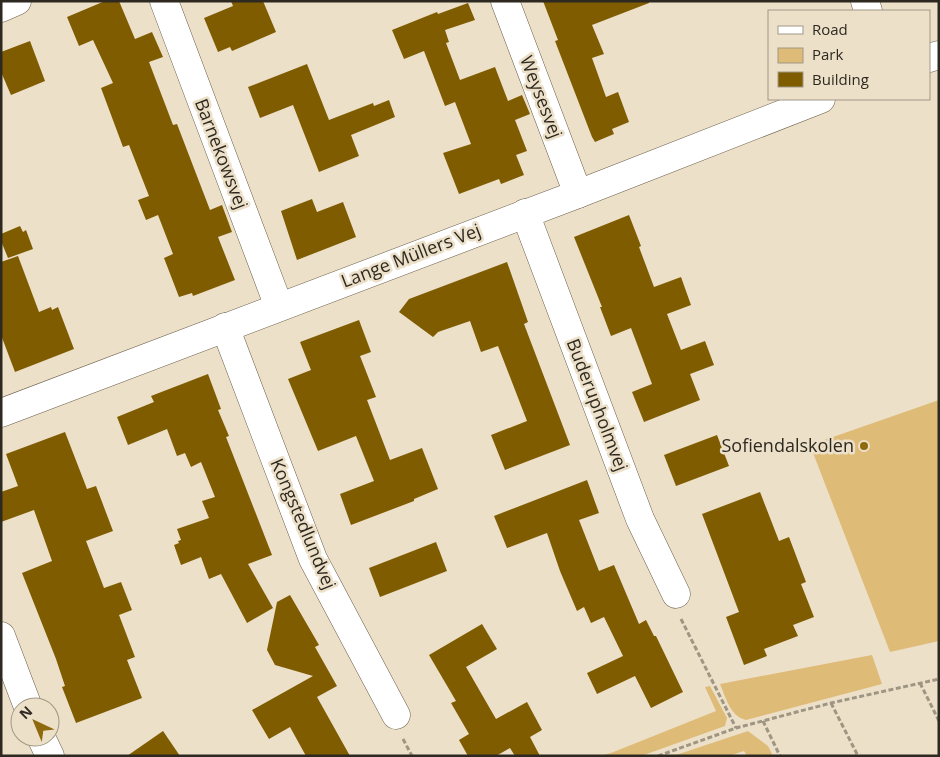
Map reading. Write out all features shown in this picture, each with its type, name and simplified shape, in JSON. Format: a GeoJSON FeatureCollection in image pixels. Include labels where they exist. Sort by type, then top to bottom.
{"type":"FeatureCollection","features":[{"type":"Feature","properties":{"kind":"street"},"geometry":{"type":"LineString","coordinates":[[1,8],[17,1]]}},
{"type":"Feature","properties":{"kind":"street","name":"Barnekowsvej"},"geometry":{"type":"LineString","coordinates":[[164,1],[279,307]]}},
{"type":"Feature","properties":{"kind":"street","name":"Weysesvej"},"geometry":{"type":"LineString","coordinates":[[505,1],[578,194]]}},
{"type":"Feature","properties":{"kind":"street","name":"Lange Müllers Vej"},"geometry":{"type":"LineString","coordinates":[[1,413],[578,194],[818,100]]}},
{"type":"Feature","properties":{"kind":"street","name":"Buderupholmvej"},"geometry":{"type":"LineString","coordinates":[[525,213],[640,519],[676,594]]}},
{"type":"Feature","properties":{"kind":"street","name":"Kongstedlundvej"},"geometry":{"type":"LineString","coordinates":[[225,327],[313,558],[396,715]]}},
{"type":"Feature","properties":{"kind":"street"},"geometry":{"type":"LineString","coordinates":[[1,636],[24,697]]}},
{"type":"Feature","properties":{"kind":"path"},"geometry":{"type":"LineString","coordinates":[[676,594],[678,613],[736,728]]}},
{"type":"Feature","properties":{"kind":"path"},"geometry":{"type":"LineString","coordinates":[[658,756],[736,728],[831,703],[939,679]]}},
{"type":"Feature","properties":{"kind":"path"},"geometry":{"type":"LineString","coordinates":[[920,683],[939,721]]}},
{"type":"Feature","properties":{"kind":"path"},"geometry":{"type":"LineString","coordinates":[[831,703],[858,756]]}},
{"type":"Feature","properties":{"kind":"path"},"geometry":{"type":"LineString","coordinates":[[763,721],[780,756]]}},
{"type":"Feature","properties":{"kind":"green space"},"geometry":{"type":"Polygon","coordinates":[[[939,400],[939,641],[890,652],[810,445],[939,400]]]}},
{"type":"Feature","properties":{"kind":"green space"},"geometry":{"type":"Polygon","coordinates":[[[872,655],[882,684],[746,720],[732,711],[720,684],[872,655]]]}},
{"type":"Feature","properties":{"kind":"green space"},"geometry":{"type":"Polygon","coordinates":[[[710,686],[727,718],[725,726],[641,756],[600,756],[716,711],[705,687],[710,686]]]}},
{"type":"Feature","properties":{"kind":"green space"},"geometry":{"type":"Polygon","coordinates":[[[748,731],[768,746],[773,756],[747,756],[744,751],[729,756],[673,756],[748,731]]]}},
{"type":"Feature","properties":{"kind":"building"},"geometry":{"type":"Polygon","coordinates":[[[105,1],[119,1],[135,39],[152,32],[163,57],[149,62],[173,125],[177,124],[210,210],[222,205],[232,232],[218,237],[235,280],[193,296],[192,293],[179,297],[164,258],[173,254],[158,215],[146,220],[138,200],[149,196],[129,145],[123,147],[101,88],[113,83],[93,40],[79,46],[67,17],[105,1]]]}},
{"type":"Feature","properties":{"kind":"building"},"geometry":{"type":"Polygon","coordinates":[[[231,1],[263,1],[276,32],[232,51],[230,47],[218,52],[204,18],[233,6],[231,1]]]}},
{"type":"Feature","properties":{"kind":"building"},"geometry":{"type":"Polygon","coordinates":[[[543,1],[649,1],[649,3],[592,25],[604,54],[592,58],[606,97],[618,92],[629,122],[612,129],[614,134],[595,142],[592,137],[555,41],[558,40],[543,1]]]}},
{"type":"Feature","properties":{"kind":"building"},"geometry":{"type":"Polygon","coordinates":[[[468,3],[475,20],[445,30],[449,42],[446,43],[460,80],[495,67],[508,101],[522,95],[530,114],[515,120],[527,151],[516,155],[524,175],[501,184],[499,179],[459,194],[443,153],[471,144],[455,102],[445,106],[424,51],[404,59],[392,30],[437,12],[438,14],[468,3]]]}},
{"type":"Feature","properties":{"kind":"building"},"geometry":{"type":"Polygon","coordinates":[[[30,41],[45,81],[11,95],[1,72],[1,52],[30,41]]]}},
{"type":"Feature","properties":{"kind":"building"},"geometry":{"type":"Polygon","coordinates":[[[307,64],[329,120],[373,103],[374,106],[389,100],[395,117],[351,135],[359,156],[319,172],[293,105],[260,118],[248,87],[307,64]]]}},
{"type":"Feature","properties":{"kind":"building"},"geometry":{"type":"Polygon","coordinates":[[[312,199],[317,212],[343,202],[356,237],[297,260],[281,211],[312,199]]]}},
{"type":"Feature","properties":{"kind":"building"},"geometry":{"type":"Polygon","coordinates":[[[629,215],[654,287],[681,277],[691,305],[667,314],[681,350],[705,341],[714,365],[690,374],[700,400],[644,422],[632,392],[652,384],[631,328],[611,336],[600,307],[602,307],[574,237],[629,215]]]}},
{"type":"Feature","properties":{"kind":"building"},"geometry":{"type":"Polygon","coordinates":[[[20,226],[23,232],[26,230],[33,249],[8,258],[1,241],[1,234],[20,226]]]}},
{"type":"Feature","properties":{"kind":"building"},"geometry":{"type":"Polygon","coordinates":[[[18,256],[39,312],[51,307],[52,310],[58,307],[74,349],[15,372],[1,335],[1,262],[18,256]]]}},
{"type":"Feature","properties":{"kind":"building"},"geometry":{"type":"Polygon","coordinates":[[[507,262],[528,322],[524,324],[570,445],[505,470],[491,435],[527,421],[498,346],[481,352],[470,321],[438,332],[433,337],[399,312],[409,299],[507,262]]]}},
{"type":"Feature","properties":{"kind":"building"},"geometry":{"type":"Polygon","coordinates":[[[359,320],[371,352],[360,356],[376,397],[367,400],[390,460],[422,448],[438,489],[414,499],[414,501],[351,525],[340,494],[374,481],[356,436],[318,451],[288,379],[311,370],[300,342],[359,320]]]}},
{"type":"Feature","properties":{"kind":"building"},"geometry":{"type":"Polygon","coordinates":[[[208,374],[221,409],[218,410],[229,436],[226,437],[272,555],[248,564],[273,608],[247,623],[221,574],[209,579],[201,557],[181,565],[174,545],[181,540],[177,529],[209,518],[202,501],[215,497],[201,462],[191,467],[185,453],[177,456],[167,429],[128,445],[117,417],[154,402],[151,396],[208,374]]]}},
{"type":"Feature","properties":{"kind":"building"},"geometry":{"type":"Polygon","coordinates":[[[65,432],[87,489],[96,486],[113,531],[86,541],[104,588],[121,582],[132,610],[119,615],[135,657],[127,660],[142,698],[76,723],[62,687],[65,686],[56,659],[22,573],[52,561],[34,510],[1,522],[1,492],[18,486],[6,454],[65,432]]]}},
{"type":"Feature","properties":{"kind":"building"},"geometry":{"type":"Polygon","coordinates":[[[717,435],[729,466],[676,486],[664,455],[717,435]]]}},
{"type":"Feature","properties":{"kind":"building"},"geometry":{"type":"Polygon","coordinates":[[[587,480],[599,513],[579,520],[599,571],[614,565],[639,624],[646,620],[654,636],[656,636],[683,692],[651,708],[635,676],[597,694],[587,673],[623,656],[604,617],[591,623],[584,607],[577,611],[560,571],[547,533],[507,548],[494,516],[587,480]]]}},
{"type":"Feature","properties":{"kind":"building"},"geometry":{"type":"Polygon","coordinates":[[[760,492],[779,541],[789,537],[806,582],[801,584],[814,617],[793,625],[798,636],[764,649],[767,656],[744,665],[726,617],[739,612],[702,514],[760,492]]]}},
{"type":"Feature","properties":{"kind":"building"},"geometry":{"type":"Polygon","coordinates":[[[436,542],[447,571],[380,597],[369,568],[436,542]]]}},
{"type":"Feature","properties":{"kind":"building"},"geometry":{"type":"Polygon","coordinates":[[[290,595],[319,645],[315,647],[337,686],[317,697],[350,756],[306,756],[290,727],[269,739],[252,710],[313,676],[275,665],[267,650],[277,602],[290,595]]]}},
{"type":"Feature","properties":{"kind":"building"},"geometry":{"type":"Polygon","coordinates":[[[482,624],[497,649],[466,667],[496,719],[527,702],[542,730],[530,737],[540,756],[515,756],[510,748],[496,756],[468,756],[459,740],[469,734],[451,703],[456,701],[429,655],[482,624]]]}},
{"type":"Feature","properties":{"kind":"building"},"geometry":{"type":"Polygon","coordinates":[[[163,731],[180,756],[127,756],[163,731]]]}},
{"type":"Feature","properties":{"kind":"place","name":"Sofiendalskolen"},"geometry":{"type":"Point","coordinates":[864,446]}}]}
